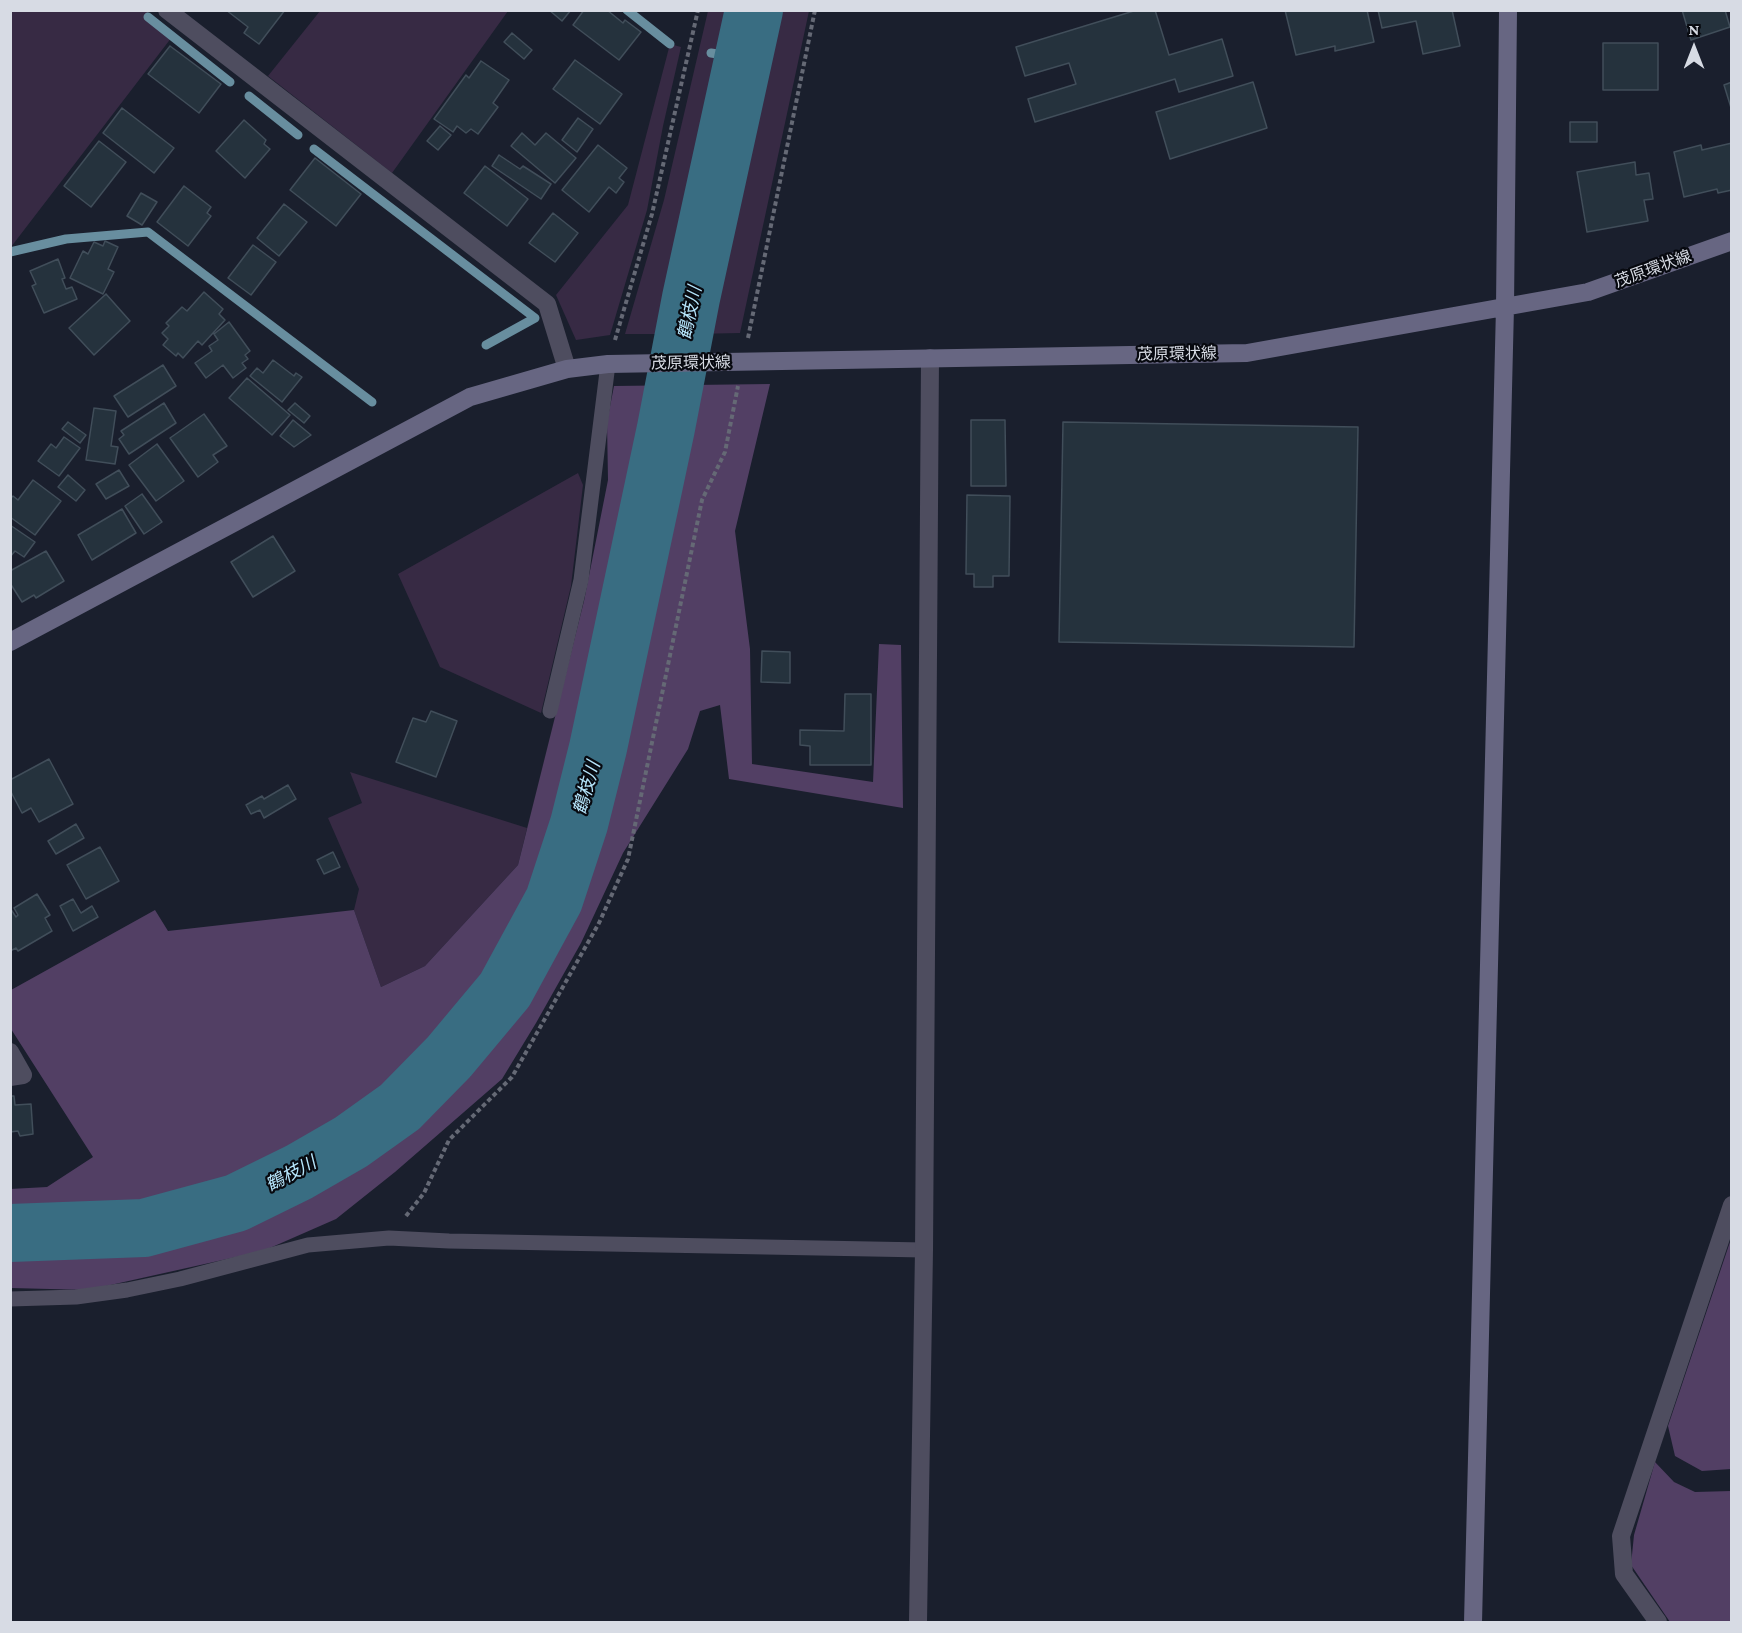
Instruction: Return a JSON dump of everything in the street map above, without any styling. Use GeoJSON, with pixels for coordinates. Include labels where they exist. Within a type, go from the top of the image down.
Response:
{"type":"FeatureCollection","features":[{"type":"Feature","properties":{"kind":"main road"},"geometry":{"type":"LineString","coordinates":[[1473,1623],[1505,307],[1508,10]]}},
{"type":"Feature","properties":{"kind":"main road","name":"茂原環状線"},"geometry":{"type":"LineString","coordinates":[[13,638],[470,397],[567,369],[608,364],[1247,353],[1588,292],[1731,241]]}},
{"type":"Feature","properties":{"kind":"street"},"geometry":{"type":"LineString","coordinates":[[167,10],[547,304],[567,369]]}},
{"type":"Feature","properties":{"kind":"street"},"geometry":{"type":"LineString","coordinates":[[918,1623],[924,1250],[930,358]]}},
{"type":"Feature","properties":{"kind":"street"},"geometry":{"type":"LineString","coordinates":[[10,1052],[23,1075],[10,1077]]}},
{"type":"Feature","properties":{"kind":"street"},"geometry":{"type":"LineString","coordinates":[[1658,1623],[1624,1574],[1620,1536],[1731,1205]]}},
{"type":"Feature","properties":{"kind":"lane"},"geometry":{"type":"LineString","coordinates":[[550,711],[581,580],[608,364]]}},
{"type":"Feature","properties":{"kind":"lane"},"geometry":{"type":"LineString","coordinates":[[10,1299],[76,1297],[127,1290],[180,1279],[308,1245],[389,1238],[449,1242],[924,1250]]}},
{"type":"Feature","properties":{"kind":"path"},"geometry":{"type":"LineString","coordinates":[[614,344],[652,214],[698,10]]}},
{"type":"Feature","properties":{"kind":"path"},"geometry":{"type":"LineString","coordinates":[[389,1238],[424,1193],[449,1140],[512,1077],[599,923],[628,859],[702,500],[725,452],[815,10]]}},
{"type":"Feature","properties":{"kind":"shaded area"},"geometry":{"type":"Polygon","coordinates":[[[11,10],[146,11],[175,33],[11,247],[11,10]]]}},
{"type":"Feature","properties":{"kind":"shaded area"},"geometry":{"type":"Polygon","coordinates":[[[320,11],[508,11],[392,173],[268,76],[320,11]]]}},
{"type":"Feature","properties":{"kind":"shaded area"},"geometry":{"type":"Polygon","coordinates":[[[708,11],[745,11],[672,334],[625,334],[664,200],[708,11]]]}},
{"type":"Feature","properties":{"kind":"shaded area"},"geometry":{"type":"Polygon","coordinates":[[[765,11],[809,11],[740,333],[694,334],[765,11]]]}},
{"type":"Feature","properties":{"kind":"shaded area"},"geometry":{"type":"Polygon","coordinates":[[[670,44],[681,47],[647,210],[610,335],[576,340],[556,295],[628,205],[670,44]]]}},
{"type":"Feature","properties":{"kind":"shaded area"},"geometry":{"type":"Polygon","coordinates":[[[770,384],[735,531],[750,649],[752,764],[873,782],[879,644],[901,645],[903,808],[729,779],[720,705],[700,711],[688,749],[623,853],[581,943],[502,1079],[395,1172],[336,1219],[263,1251],[88,1290],[11,1288],[10,1189],[47,1187],[93,1157],[11,1029],[11,990],[155,910],[168,931],[354,910],[381,987],[425,966],[518,865],[584,601],[608,480],[607,422],[614,386],[770,384]]]}},
{"type":"Feature","properties":{"kind":"shaded area"},"geometry":{"type":"Polygon","coordinates":[[[578,473],[583,485],[571,586],[541,713],[440,667],[398,574],[578,473]]]}},
{"type":"Feature","properties":{"kind":"shaded area"},"geometry":{"type":"Polygon","coordinates":[[[350,772],[527,828],[518,865],[425,966],[381,987],[354,910],[359,889],[328,818],[362,803],[350,772]]]}},
{"type":"Feature","properties":{"kind":"shaded area"},"geometry":{"type":"Polygon","coordinates":[[[1731,1239],[1731,1469],[1702,1471],[1675,1456],[1668,1426],[1731,1239]]]}},
{"type":"Feature","properties":{"kind":"shaded area"},"geometry":{"type":"Polygon","coordinates":[[[1655,1462],[1674,1482],[1695,1492],[1731,1491],[1731,1622],[1670,1622],[1631,1565],[1634,1535],[1655,1462]]]}},
{"type":"Feature","properties":{"kind":"building"},"geometry":{"type":"Polygon","coordinates":[[[226,10],[285,10],[259,44],[244,33],[248,27],[226,10]]]}},
{"type":"Feature","properties":{"kind":"building"},"geometry":{"type":"Polygon","coordinates":[[[549,10],[571,10],[562,21],[549,10]]]}},
{"type":"Feature","properties":{"kind":"building"},"geometry":{"type":"Polygon","coordinates":[[[584,10],[607,10],[623,23],[625,20],[641,32],[619,60],[573,25],[584,10]]]}},
{"type":"Feature","properties":{"kind":"building"},"geometry":{"type":"Polygon","coordinates":[[[1137,10],[1155,10],[1169,55],[1222,39],[1233,76],[1179,92],[1175,79],[1035,122],[1028,99],[1076,84],[1069,63],[1025,76],[1016,47],[1137,10]]]}},
{"type":"Feature","properties":{"kind":"building"},"geometry":{"type":"Polygon","coordinates":[[[1285,10],[1367,10],[1374,42],[1335,51],[1335,46],[1296,55],[1285,10]]]}},
{"type":"Feature","properties":{"kind":"building"},"geometry":{"type":"Polygon","coordinates":[[[1378,10],[1452,10],[1460,46],[1423,54],[1416,21],[1382,28],[1378,10]]]}},
{"type":"Feature","properties":{"kind":"building"},"geometry":{"type":"Polygon","coordinates":[[[1682,10],[1725,10],[1730,27],[1691,40],[1682,10]]]}},
{"type":"Feature","properties":{"kind":"building"},"geometry":{"type":"Polygon","coordinates":[[[512,33],[532,50],[524,59],[504,42],[512,33]]]}},
{"type":"Feature","properties":{"kind":"building"},"geometry":{"type":"Polygon","coordinates":[[[1603,43],[1658,43],[1658,90],[1603,90],[1603,43]]]}},
{"type":"Feature","properties":{"kind":"building"},"geometry":{"type":"Polygon","coordinates":[[[170,46],[221,84],[199,113],[148,74],[170,46]]]}},
{"type":"Feature","properties":{"kind":"building"},"geometry":{"type":"Polygon","coordinates":[[[575,60],[622,94],[600,124],[553,89],[575,60]]]}},
{"type":"Feature","properties":{"kind":"building"},"geometry":{"type":"Polygon","coordinates":[[[481,61],[509,80],[493,103],[498,107],[478,134],[471,129],[466,133],[457,126],[453,132],[434,119],[466,75],[469,78],[481,61]]]}},
{"type":"Feature","properties":{"kind":"building"},"geometry":{"type":"Polygon","coordinates":[[[1253,82],[1267,128],[1170,159],[1156,112],[1253,82]]]}},
{"type":"Feature","properties":{"kind":"building"},"geometry":{"type":"Polygon","coordinates":[[[1732,82],[1732,111],[1724,85],[1732,82]]]}},
{"type":"Feature","properties":{"kind":"building"},"geometry":{"type":"Polygon","coordinates":[[[122,108],[174,148],[154,173],[103,133],[122,108]]]}},
{"type":"Feature","properties":{"kind":"building"},"geometry":{"type":"Polygon","coordinates":[[[578,118],[593,129],[577,152],[562,140],[578,118]]]}},
{"type":"Feature","properties":{"kind":"building"},"geometry":{"type":"Polygon","coordinates":[[[244,120],[266,140],[264,144],[270,149],[245,178],[216,151],[244,120]]]}},
{"type":"Feature","properties":{"kind":"building"},"geometry":{"type":"Polygon","coordinates":[[[1570,122],[1597,122],[1597,142],[1570,142],[1570,122]]]}},
{"type":"Feature","properties":{"kind":"building"},"geometry":{"type":"Polygon","coordinates":[[[440,126],[451,135],[438,150],[427,141],[440,126]]]}},
{"type":"Feature","properties":{"kind":"building"},"geometry":{"type":"Polygon","coordinates":[[[522,133],[535,145],[546,133],[576,158],[555,183],[511,146],[522,133]]]}},
{"type":"Feature","properties":{"kind":"building"},"geometry":{"type":"Polygon","coordinates":[[[99,141],[126,162],[91,207],[64,186],[99,141]]]}},
{"type":"Feature","properties":{"kind":"building"},"geometry":{"type":"Polygon","coordinates":[[[1732,143],[1732,190],[1718,193],[1717,189],[1684,197],[1674,152],[1701,145],[1702,150],[1732,143]]]}},
{"type":"Feature","properties":{"kind":"building"},"geometry":{"type":"Polygon","coordinates":[[[598,145],[627,168],[619,178],[624,182],[616,193],[609,187],[589,212],[562,190],[598,145]]]}},
{"type":"Feature","properties":{"kind":"building"},"geometry":{"type":"Polygon","coordinates":[[[499,155],[520,169],[523,166],[551,184],[541,199],[492,166],[499,155]]]}},
{"type":"Feature","properties":{"kind":"building"},"geometry":{"type":"Polygon","coordinates":[[[315,158],[361,194],[336,226],[290,190],[315,158]]]}},
{"type":"Feature","properties":{"kind":"building"},"geometry":{"type":"Polygon","coordinates":[[[1635,162],[1636,175],[1649,173],[1653,199],[1644,200],[1648,221],[1587,232],[1577,172],[1635,162]]]}},
{"type":"Feature","properties":{"kind":"building"},"geometry":{"type":"Polygon","coordinates":[[[485,166],[528,199],[507,226],[464,193],[485,166]]]}},
{"type":"Feature","properties":{"kind":"building"},"geometry":{"type":"Polygon","coordinates":[[[184,186],[211,207],[207,213],[211,216],[188,246],[157,222],[184,186]]]}},
{"type":"Feature","properties":{"kind":"building"},"geometry":{"type":"Polygon","coordinates":[[[141,193],[157,202],[142,225],[127,216],[141,193]]]}},
{"type":"Feature","properties":{"kind":"building"},"geometry":{"type":"Polygon","coordinates":[[[284,204],[307,222],[279,256],[257,238],[284,204]]]}},
{"type":"Feature","properties":{"kind":"building"},"geometry":{"type":"Polygon","coordinates":[[[553,213],[578,233],[555,262],[529,243],[553,213]]]}},
{"type":"Feature","properties":{"kind":"building"},"geometry":{"type":"Polygon","coordinates":[[[105,241],[118,247],[108,269],[114,272],[103,294],[70,278],[83,251],[88,254],[94,242],[103,246],[105,241]]]}},
{"type":"Feature","properties":{"kind":"building"},"geometry":{"type":"Polygon","coordinates":[[[253,245],[276,262],[251,295],[228,278],[253,245]]]}},
{"type":"Feature","properties":{"kind":"building"},"geometry":{"type":"Polygon","coordinates":[[[58,259],[65,278],[62,279],[66,289],[72,287],[77,299],[44,313],[32,286],[36,284],[30,271],[58,259]]]}},
{"type":"Feature","properties":{"kind":"building"},"geometry":{"type":"Polygon","coordinates":[[[204,292],[223,309],[219,314],[225,320],[202,345],[198,341],[183,358],[178,353],[176,356],[163,345],[168,339],[162,333],[169,326],[166,323],[182,307],[187,311],[204,292]]]}},
{"type":"Feature","properties":{"kind":"building"},"geometry":{"type":"Polygon","coordinates":[[[106,294],[130,321],[94,355],[69,328],[106,294]]]}},
{"type":"Feature","properties":{"kind":"building"},"geometry":{"type":"Polygon","coordinates":[[[229,322],[250,351],[245,355],[248,359],[242,363],[246,368],[233,378],[223,365],[206,378],[195,363],[212,351],[209,346],[218,340],[214,334],[229,322]]]}},
{"type":"Feature","properties":{"kind":"building"},"geometry":{"type":"Polygon","coordinates":[[[273,360],[294,376],[296,373],[302,377],[282,402],[250,376],[257,368],[263,373],[273,360]]]}},
{"type":"Feature","properties":{"kind":"building"},"geometry":{"type":"Polygon","coordinates":[[[163,365],[176,386],[128,417],[114,396],[163,365]]]}},
{"type":"Feature","properties":{"kind":"building"},"geometry":{"type":"Polygon","coordinates":[[[247,378],[290,415],[272,435],[229,398],[247,378]]]}},
{"type":"Feature","properties":{"kind":"building"},"geometry":{"type":"Polygon","coordinates":[[[164,403],[176,423],[129,454],[119,439],[124,435],[121,431],[164,403]]]}},
{"type":"Feature","properties":{"kind":"building"},"geometry":{"type":"Polygon","coordinates":[[[295,403],[310,416],[304,423],[288,410],[295,403]]]}},
{"type":"Feature","properties":{"kind":"building"},"geometry":{"type":"Polygon","coordinates":[[[94,408],[116,411],[111,446],[118,447],[115,464],[86,460],[94,408]]]}},
{"type":"Feature","properties":{"kind":"building"},"geometry":{"type":"Polygon","coordinates":[[[204,414],[227,446],[213,455],[218,462],[198,477],[170,438],[204,414]]]}},
{"type":"Feature","properties":{"kind":"building"},"geometry":{"type":"Polygon","coordinates":[[[293,420],[311,435],[294,447],[280,436],[293,420]]]}},
{"type":"Feature","properties":{"kind":"building"},"geometry":{"type":"Polygon","coordinates":[[[971,420],[1005,420],[1006,486],[971,486],[971,420]]]}},
{"type":"Feature","properties":{"kind":"building"},"geometry":{"type":"Polygon","coordinates":[[[68,422],[86,435],[80,443],[62,429],[68,422]]]}},
{"type":"Feature","properties":{"kind":"building"},"geometry":{"type":"Polygon","coordinates":[[[1063,422],[1358,427],[1354,647],[1059,642],[1063,422]]]}},
{"type":"Feature","properties":{"kind":"building"},"geometry":{"type":"Polygon","coordinates":[[[64,437],[80,448],[59,476],[38,461],[51,444],[56,448],[64,437]]]}},
{"type":"Feature","properties":{"kind":"building"},"geometry":{"type":"Polygon","coordinates":[[[157,444],[184,481],[156,501],[129,465],[157,444]]]}},
{"type":"Feature","properties":{"kind":"building"},"geometry":{"type":"Polygon","coordinates":[[[119,470],[129,486],[106,499],[96,484],[119,470]]]}},
{"type":"Feature","properties":{"kind":"building"},"geometry":{"type":"Polygon","coordinates":[[[68,475],[85,490],[76,501],[58,487],[68,475]]]}},
{"type":"Feature","properties":{"kind":"building"},"geometry":{"type":"Polygon","coordinates":[[[33,480],[61,501],[35,535],[10,517],[10,499],[13,496],[18,500],[33,480]]]}},
{"type":"Feature","properties":{"kind":"building"},"geometry":{"type":"Polygon","coordinates":[[[142,494],[162,522],[144,534],[125,506],[142,494]]]}},
{"type":"Feature","properties":{"kind":"building"},"geometry":{"type":"Polygon","coordinates":[[[967,495],[1010,496],[1009,576],[993,576],[993,587],[974,587],[974,574],[966,574],[967,495]]]}},
{"type":"Feature","properties":{"kind":"building"},"geometry":{"type":"Polygon","coordinates":[[[122,509],[136,533],[92,560],[78,535],[122,509]]]}},
{"type":"Feature","properties":{"kind":"building"},"geometry":{"type":"Polygon","coordinates":[[[10,525],[35,542],[24,557],[15,551],[10,557],[10,525]]]}},
{"type":"Feature","properties":{"kind":"building"},"geometry":{"type":"Polygon","coordinates":[[[273,536],[295,571],[253,597],[231,562],[273,536]]]}},
{"type":"Feature","properties":{"kind":"building"},"geometry":{"type":"Polygon","coordinates":[[[46,551],[64,581],[36,598],[34,595],[22,602],[10,583],[10,571],[46,551]]]}},
{"type":"Feature","properties":{"kind":"building"},"geometry":{"type":"Polygon","coordinates":[[[762,651],[790,652],[790,683],[761,682],[762,651]]]}},
{"type":"Feature","properties":{"kind":"building"},"geometry":{"type":"Polygon","coordinates":[[[845,694],[871,694],[871,765],[810,765],[810,746],[800,745],[800,730],[844,731],[845,694]]]}},
{"type":"Feature","properties":{"kind":"building"},"geometry":{"type":"Polygon","coordinates":[[[431,711],[457,721],[436,777],[396,762],[413,718],[426,722],[431,711]]]}},
{"type":"Feature","properties":{"kind":"building"},"geometry":{"type":"Polygon","coordinates":[[[49,759],[73,804],[39,822],[31,808],[22,813],[10,790],[10,780],[49,759]]]}},
{"type":"Feature","properties":{"kind":"building"},"geometry":{"type":"Polygon","coordinates":[[[288,785],[296,799],[264,818],[260,810],[251,814],[246,805],[262,796],[264,799],[288,785]]]}},
{"type":"Feature","properties":{"kind":"building"},"geometry":{"type":"Polygon","coordinates":[[[76,824],[84,838],[56,854],[48,841],[76,824]]]}},
{"type":"Feature","properties":{"kind":"building"},"geometry":{"type":"Polygon","coordinates":[[[100,847],[119,881],[86,899],[67,865],[100,847]]]}},
{"type":"Feature","properties":{"kind":"building"},"geometry":{"type":"Polygon","coordinates":[[[333,852],[340,867],[324,874],[317,860],[333,852]]]}},
{"type":"Feature","properties":{"kind":"building"},"geometry":{"type":"Polygon","coordinates":[[[37,894],[50,915],[45,918],[52,931],[18,951],[16,948],[10,951],[10,908],[16,917],[18,915],[14,908],[37,894]]]}},
{"type":"Feature","properties":{"kind":"building"},"geometry":{"type":"Polygon","coordinates":[[[73,899],[81,913],[92,906],[98,917],[73,931],[60,906],[73,899]]]}},
{"type":"Feature","properties":{"kind":"building"},"geometry":{"type":"Polygon","coordinates":[[[10,1096],[14,1096],[15,1105],[31,1104],[33,1134],[20,1136],[18,1131],[10,1132],[10,1096]]]}},
{"type":"Feature","properties":{"kind":"waterway"},"geometry":{"type":"LineString","coordinates":[[627,10],[670,44]]}},
{"type":"Feature","properties":{"kind":"waterway","name":"鶴枝川"},"geometry":{"type":"LineString","coordinates":[[10,1233],[144,1228],[236,1203],[299,1172],[351,1142],[400,1107],[449,1057],[505,990],[554,900],[579,824],[598,748],[666,428],[691,298],[754,10]]}},
{"type":"Feature","properties":{"kind":"waterway"},"geometry":{"type":"LineString","coordinates":[[148,17],[230,82]]}},
{"type":"Feature","properties":{"kind":"waterway"},"geometry":{"type":"LineString","coordinates":[[711,53],[743,58]]}},
{"type":"Feature","properties":{"kind":"waterway"},"geometry":{"type":"LineString","coordinates":[[249,96],[298,135]]}},
{"type":"Feature","properties":{"kind":"waterway"},"geometry":{"type":"LineString","coordinates":[[314,149],[535,318],[486,345]]}},
{"type":"Feature","properties":{"kind":"waterway"},"geometry":{"type":"LineString","coordinates":[[10,252],[66,239],[148,232],[372,402]]}}]}
